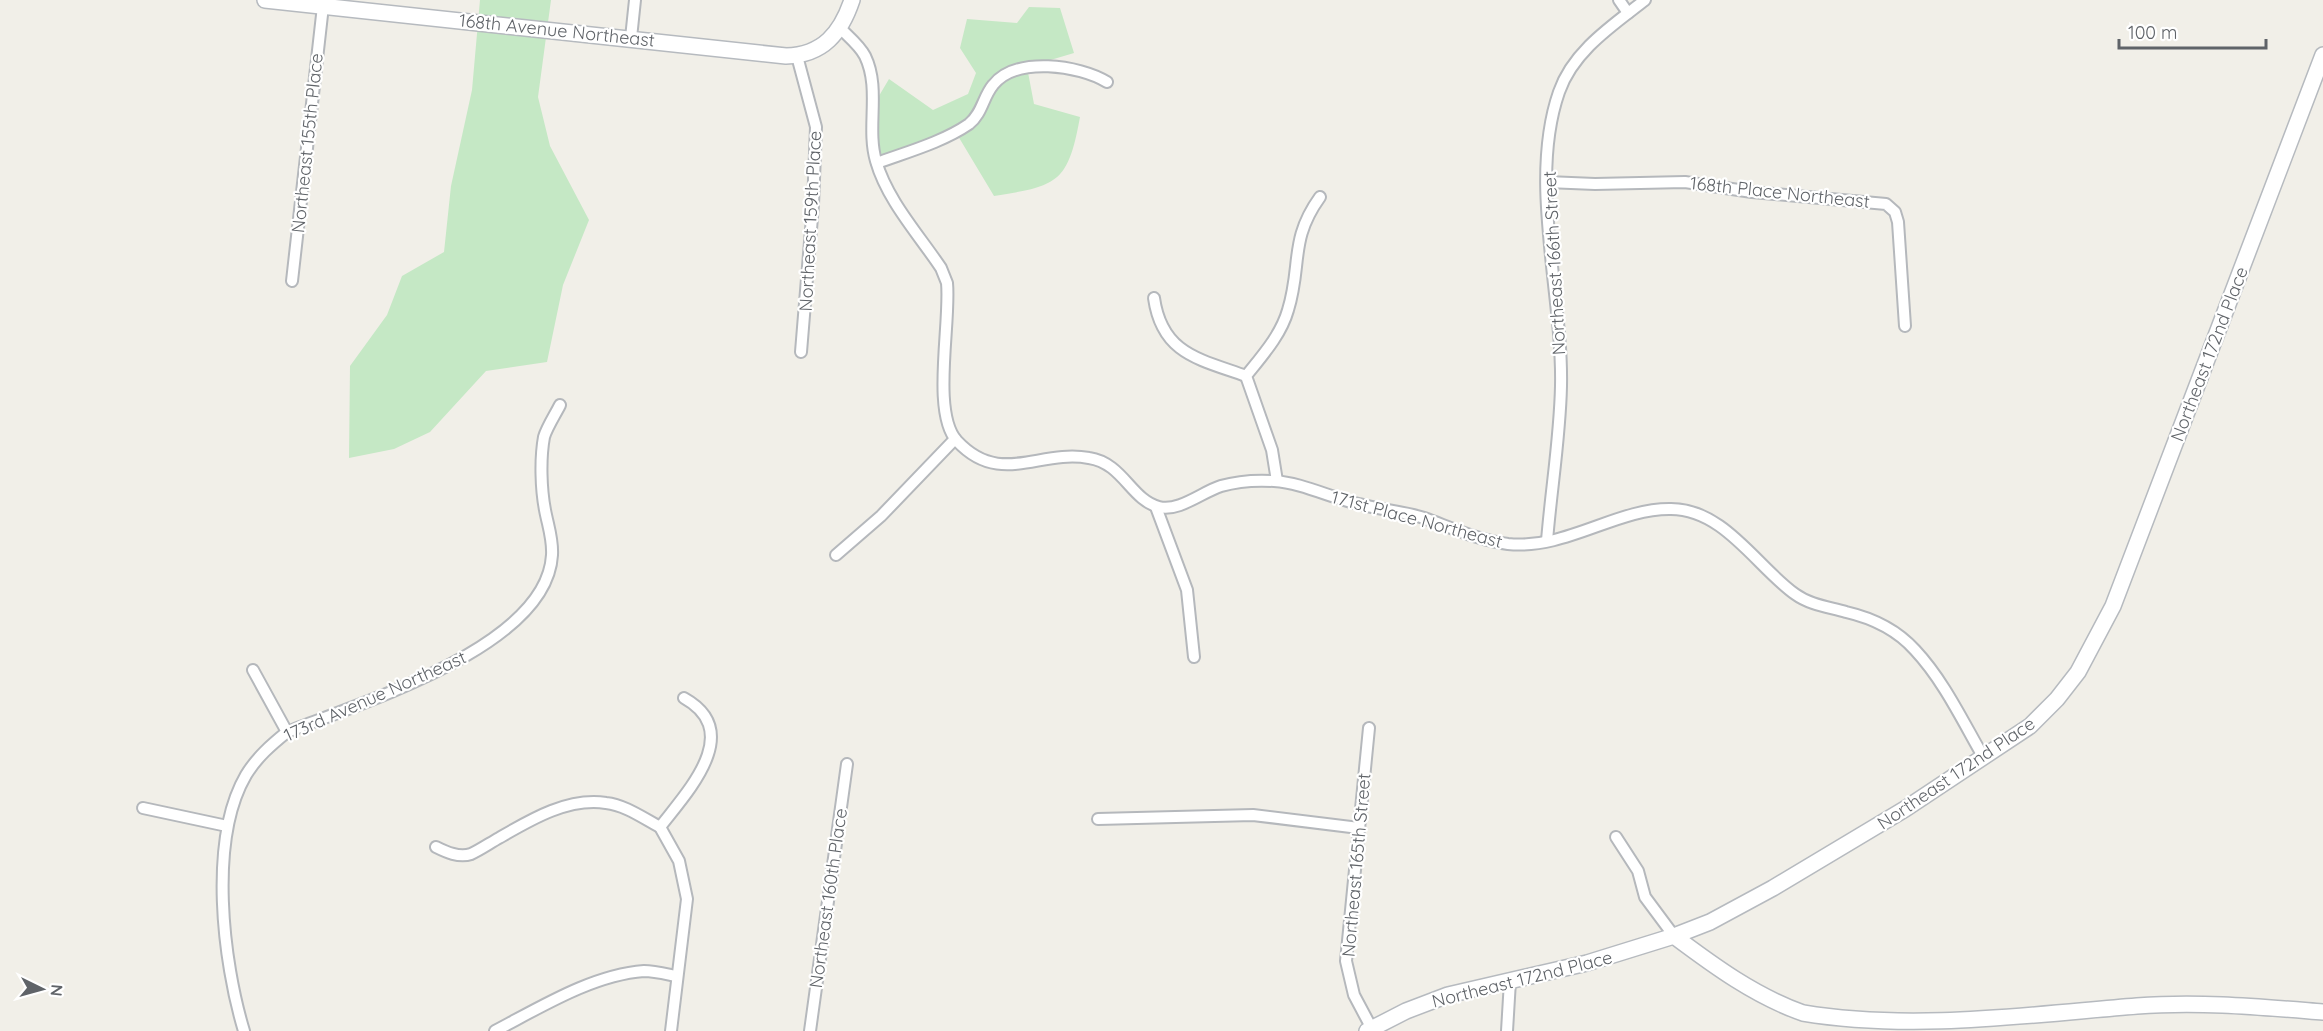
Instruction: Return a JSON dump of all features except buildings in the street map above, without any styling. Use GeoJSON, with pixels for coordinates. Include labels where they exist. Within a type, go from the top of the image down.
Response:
{"type":"FeatureCollection","features":[{"type":"Feature","properties":{"kind":"street","name":"168th Avenue Northeast"},"geometry":{"type":"LineString","coordinates":[[265,0],[797,56],[827,44],[841,29]]}},
{"type":"Feature","properties":{"kind":"street"},"geometry":{"type":"LineString","coordinates":[[630,38],[635,0]]}},
{"type":"Feature","properties":{"kind":"street"},"geometry":{"type":"LineString","coordinates":[[852,0],[841,29],[864,54],[870,68],[873,88],[872,141],[877,163],[887,186],[941,268],[947,283],[944,414],[955,439],[978,459],[993,465],[1014,465],[1080,456],[1111,465],[1143,498],[1156,507],[1187,590],[1194,657]]}},
{"type":"Feature","properties":{"kind":"street"},"geometry":{"type":"LineString","coordinates":[[1619,0],[1628,13]]}},
{"type":"Feature","properties":{"kind":"street","name":"Northeast 166th Street"},"geometry":{"type":"LineString","coordinates":[[1546,541],[1561,387],[1547,182],[1550,136],[1559,92],[1572,67],[1588,46],[1645,0]]}},
{"type":"Feature","properties":{"kind":"street","name":"Northeast 155th Place"},"geometry":{"type":"LineString","coordinates":[[292,281],[323,6]]}},
{"type":"Feature","properties":{"kind":"street","name":"Northeast 172nd Place"},"geometry":{"type":"LineString","coordinates":[[1369,1029],[1448,995],[1598,960],[1710,922],[1840,849],[1984,758],[2030,726],[2057,699],[2078,672],[2114,606],[2318,83],[2323,55]]}},
{"type":"Feature","properties":{"kind":"street","name":"Northeast 159th Place"},"geometry":{"type":"LineString","coordinates":[[797,56],[816,128],[813,205],[801,352]]}},
{"type":"Feature","properties":{"kind":"street"},"geometry":{"type":"LineString","coordinates":[[877,163],[928,144],[969,124],[978,115],[991,87],[1004,73],[1021,67],[1049,67],[1092,73],[1107,82]]}},
{"type":"Feature","properties":{"kind":"street","name":"168th Place Northeast"},"geometry":{"type":"LineString","coordinates":[[1547,182],[1595,184],[1685,182],[1752,192],[1886,204],[1894,212],[1898,222],[1905,326]]}},
{"type":"Feature","properties":{"kind":"street"},"geometry":{"type":"LineString","coordinates":[[1246,376],[1276,336],[1287,313],[1294,287],[1299,235],[1306,217],[1320,197]]}},
{"type":"Feature","properties":{"kind":"street"},"geometry":{"type":"LineString","coordinates":[[1154,298],[1157,319],[1165,335],[1176,345],[1203,360],[1246,376]]}},
{"type":"Feature","properties":{"kind":"street"},"geometry":{"type":"LineString","coordinates":[[1246,376],[1272,450],[1276,481]]}},
{"type":"Feature","properties":{"kind":"street","name":"173rd Avenue Northeast"},"geometry":{"type":"LineString","coordinates":[[244,1031],[228,970],[224,876],[227,826],[246,775],[265,750],[287,732],[455,663],[488,642],[526,612],[540,595],[550,574],[551,534],[545,510],[544,436],[560,405]]}},
{"type":"Feature","properties":{"kind":"street"},"geometry":{"type":"LineString","coordinates":[[836,555],[881,516],[955,439]]}},
{"type":"Feature","properties":{"kind":"street","name":"171st Place Northeast"},"geometry":{"type":"LineString","coordinates":[[1156,507],[1168,508],[1239,482],[1276,481],[1359,504],[1420,517],[1479,538],[1509,544],[1546,541],[1584,533],[1647,512],[1671,509],[1704,517],[1730,535],[1797,596],[1815,604],[1876,622],[1895,633],[1915,650],[1936,676],[1984,758]]}},
{"type":"Feature","properties":{"kind":"street"},"geometry":{"type":"LineString","coordinates":[[253,670],[287,732]]}},
{"type":"Feature","properties":{"kind":"street"},"geometry":{"type":"LineString","coordinates":[[660,827],[699,776],[709,756],[710,736],[707,719],[700,707],[684,698]]}},
{"type":"Feature","properties":{"kind":"street","name":"Northeast 165th Street"},"geometry":{"type":"LineString","coordinates":[[1369,728],[1346,961],[1354,995],[1369,1029]]}},
{"type":"Feature","properties":{"kind":"street","name":"Northeast 160th Place"},"geometry":{"type":"LineString","coordinates":[[810,1031],[847,764]]}},
{"type":"Feature","properties":{"kind":"street"},"geometry":{"type":"LineString","coordinates":[[436,847],[449,854],[469,854],[520,825],[560,808],[587,802],[606,803],[627,809],[660,827],[679,861],[687,899],[671,1031]]}},
{"type":"Feature","properties":{"kind":"street"},"geometry":{"type":"LineString","coordinates":[[143,808],[227,826]]}},
{"type":"Feature","properties":{"kind":"street"},"geometry":{"type":"LineString","coordinates":[[1098,819],[1253,815],[1359,828]]}},
{"type":"Feature","properties":{"kind":"street"},"geometry":{"type":"LineString","coordinates":[[1616,837],[1638,871],[1645,897],[1674,936],[1720,971],[1772,999],[1801,1012],[1856,1026],[1936,1029],[2137,1006],[2188,1004],[2323,1012]]}},
{"type":"Feature","properties":{"kind":"street"},"geometry":{"type":"LineString","coordinates":[[495,1031],[540,1007],[607,978],[646,971],[676,976]]}},
{"type":"Feature","properties":{"kind":"street"},"geometry":{"type":"LineString","coordinates":[[1507,1031],[1510,981]]}},
{"type":"Feature","properties":{"kind":"green space"},"geometry":{"type":"Polygon","coordinates":[[[480,0],[551,0],[538,97],[550,146],[589,220],[563,285],[547,362],[486,371],[430,432],[394,449],[349,458],[350,366],[387,315],[402,276],[444,252],[451,186],[472,90],[480,0]]]}},
{"type":"Feature","properties":{"kind":"green space"},"geometry":{"type":"Polygon","coordinates":[[[1029,7],[1060,8],[1074,53],[1027,67],[1034,104],[1080,117],[1070,156],[1056,178],[1033,189],[994,196],[955,131],[877,163],[873,106],[889,79],[933,110],[968,94],[976,73],[960,48],[967,19],[1017,23],[1029,7]]]}}]}
